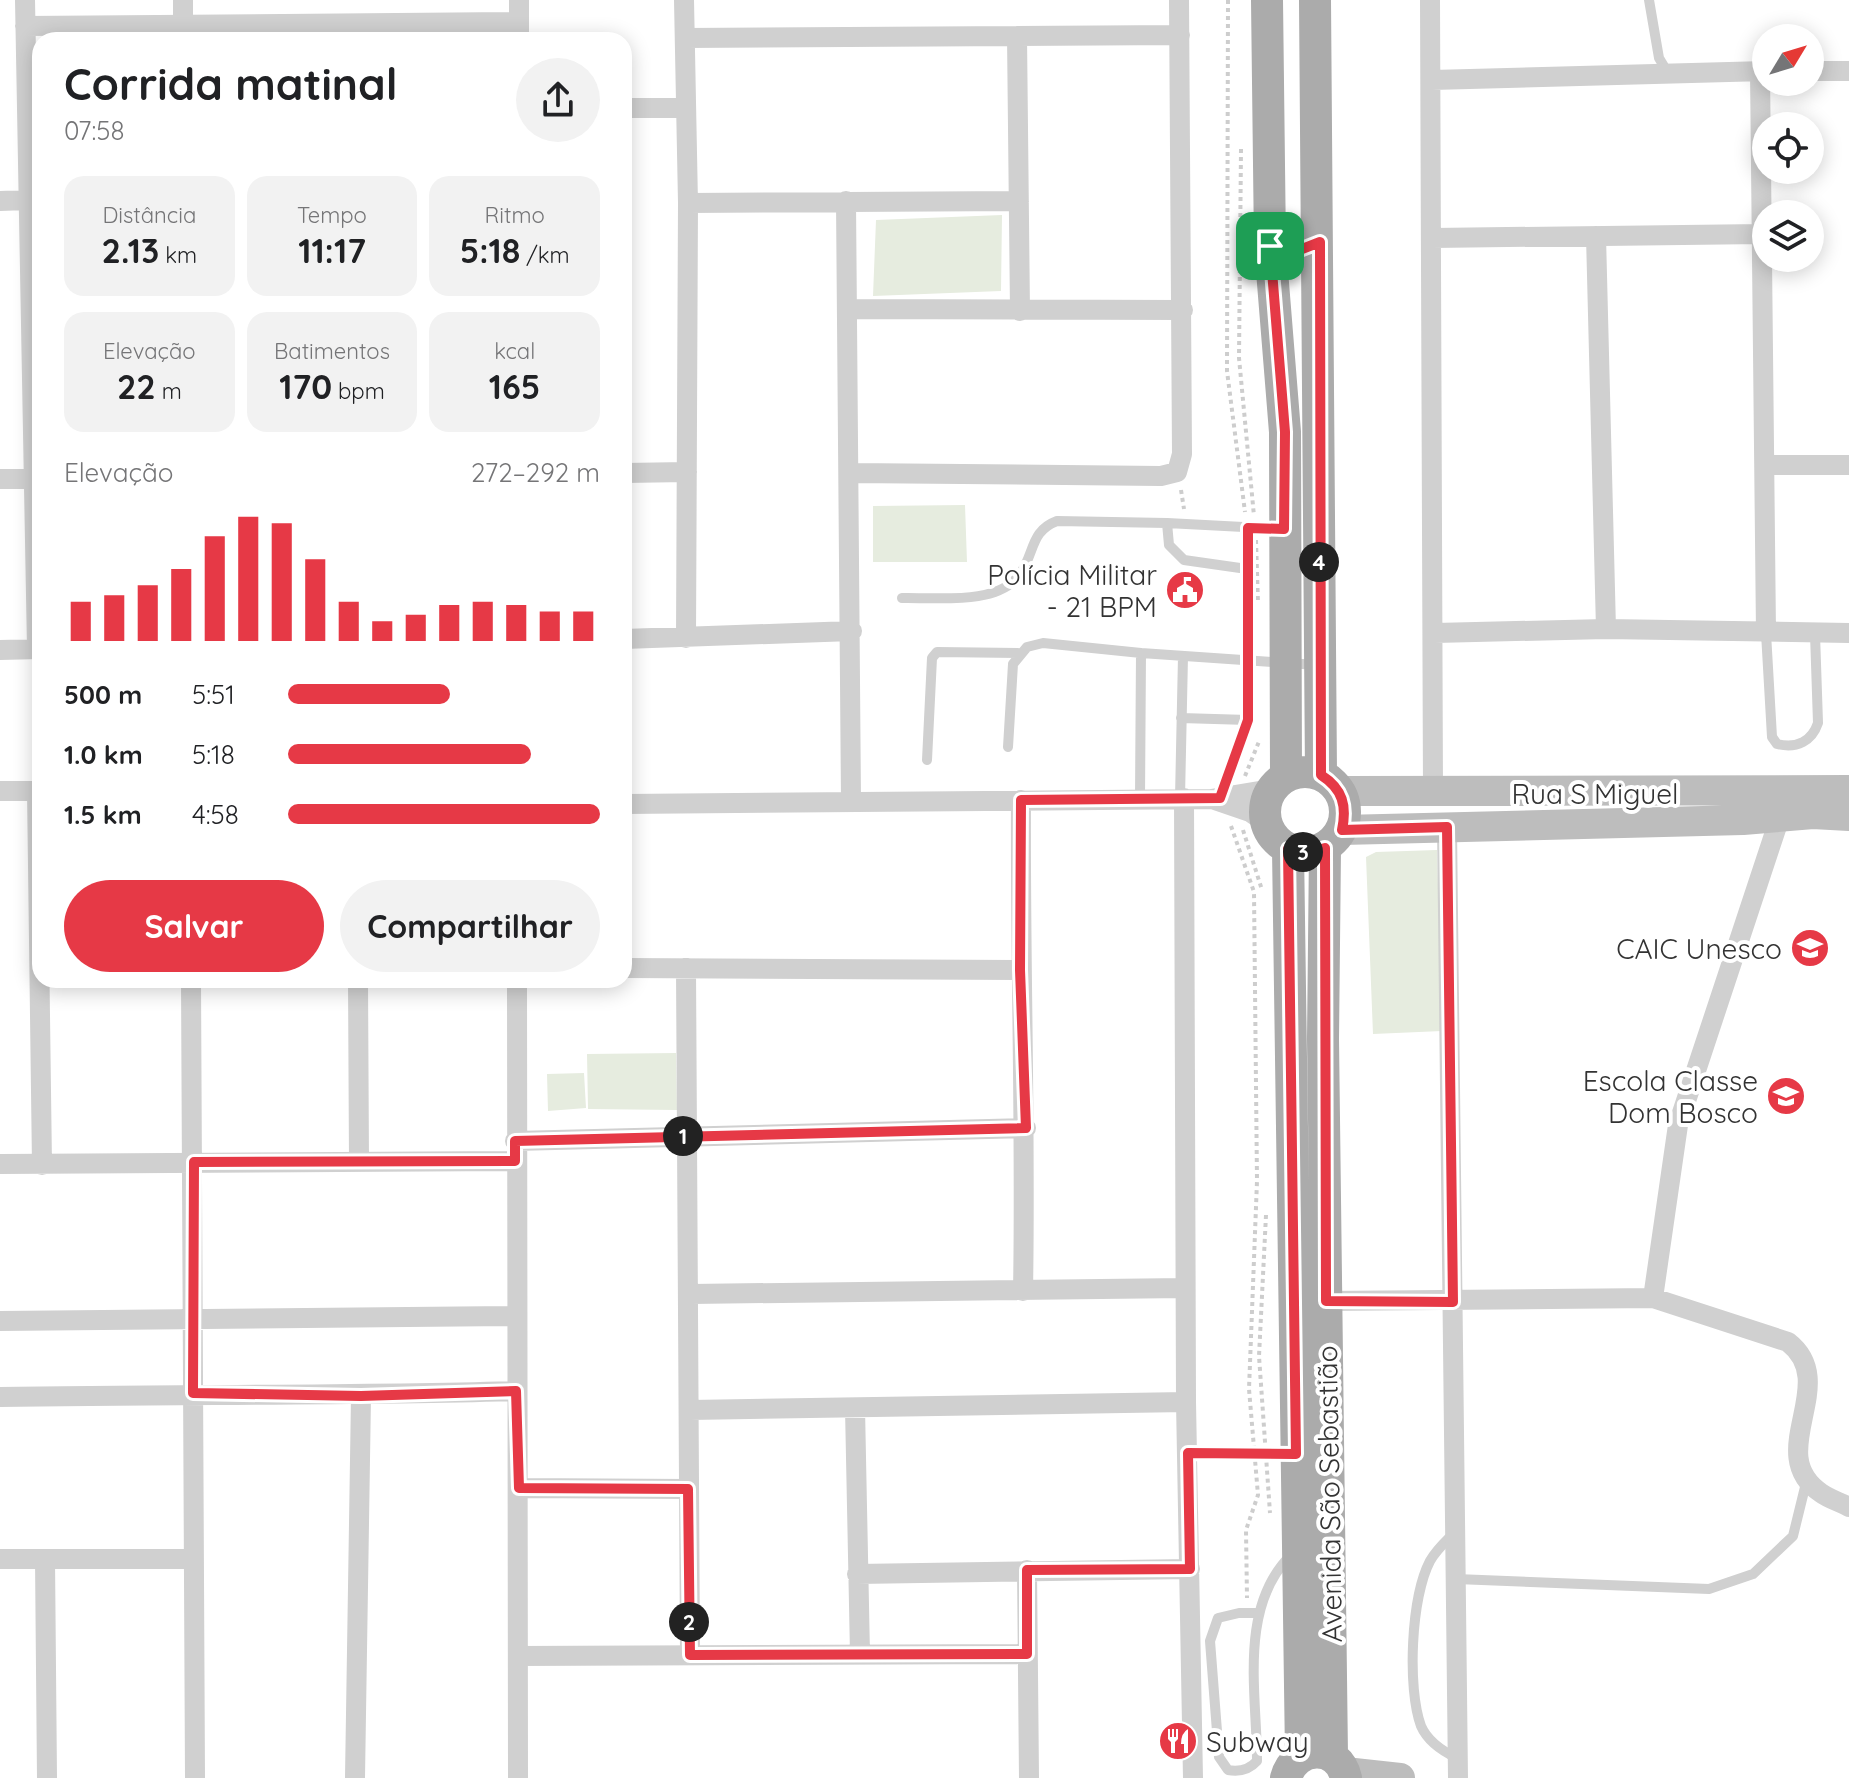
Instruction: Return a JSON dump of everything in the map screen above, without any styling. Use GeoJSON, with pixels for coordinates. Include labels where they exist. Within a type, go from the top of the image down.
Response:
{"type":"FeatureCollection","features":[{"type":"Feature","properties":{"kind":"main road"},"geometry":{"type":"LineString","coordinates":[[1267,0],[1270,246],[1285,432],[1285,530],[1286,663],[1278,782],[1265,805],[1266,823],[1274,839],[1288,849],[1307,853],[1334,839],[1346,811],[1331,783],[1321,665],[1285,530],[1320,242],[1315,0]]}},
{"type":"Feature","properties":{"kind":"main road"},"geometry":{"type":"LineString","coordinates":[[1270,246],[1292,253],[1320,242]]}},
{"type":"Feature","properties":{"kind":"main road"},"geometry":{"type":"LineString","coordinates":[[1278,782],[1303,771],[1331,783]]}},
{"type":"Feature","properties":{"kind":"main road","name":"Avenida São Sebastião"},"geometry":{"type":"LineString","coordinates":[[1322,1768],[1334,839]]}},
{"type":"Feature","properties":{"kind":"main road","name":"Avenida São Sebastião"},"geometry":{"type":"LineString","coordinates":[[1288,849],[1298,1548],[1322,1768]]}},
{"type":"Feature","properties":{"kind":"street"},"geometry":{"type":"LineString","coordinates":[[25,0],[32,128]]}},
{"type":"Feature","properties":{"kind":"street"},"geometry":{"type":"LineString","coordinates":[[183,0],[183,25]]}},
{"type":"Feature","properties":{"kind":"street"},"geometry":{"type":"LineString","coordinates":[[25,26],[183,25],[519,31],[519,0]]}},
{"type":"Feature","properties":{"kind":"street"},"geometry":{"type":"LineString","coordinates":[[684,0],[688,203],[686,638]]}},
{"type":"Feature","properties":{"kind":"street"},"geometry":{"type":"LineString","coordinates":[[851,473],[1161,476],[1177,472],[1182,454],[1181,0]]}},
{"type":"Feature","properties":{"kind":"street"},"geometry":{"type":"LineString","coordinates":[[1430,0],[1435,633],[1433,793]]}},
{"type":"Feature","properties":{"kind":"street"},"geometry":{"type":"LineString","coordinates":[[685,38],[1180,35]]}},
{"type":"Feature","properties":{"kind":"street"},"geometry":{"type":"LineString","coordinates":[[1017,36],[1020,311]]}},
{"type":"Feature","properties":{"kind":"street"},"geometry":{"type":"LineString","coordinates":[[1432,80],[1752,71]]}},
{"type":"Feature","properties":{"kind":"street"},"geometry":{"type":"LineString","coordinates":[[1824,71],[1849,71]]}},
{"type":"Feature","properties":{"kind":"street"},"geometry":{"type":"LineString","coordinates":[[1762,200],[1763,96]]}},
{"type":"Feature","properties":{"kind":"street"},"geometry":{"type":"LineString","coordinates":[[632,108],[686,108]]}},
{"type":"Feature","properties":{"kind":"street"},"geometry":{"type":"LineString","coordinates":[[32,152],[27,200],[32,340]]}},
{"type":"Feature","properties":{"kind":"street"},"geometry":{"type":"LineString","coordinates":[[0,201],[27,200]]}},
{"type":"Feature","properties":{"kind":"street"},"geometry":{"type":"LineString","coordinates":[[846,201],[851,473],[851,801]]}},
{"type":"Feature","properties":{"kind":"street"},"geometry":{"type":"LineString","coordinates":[[688,203],[1019,201]]}},
{"type":"Feature","properties":{"kind":"street"},"geometry":{"type":"LineString","coordinates":[[1433,238],[1752,234]]}},
{"type":"Feature","properties":{"kind":"street"},"geometry":{"type":"LineString","coordinates":[[1596,236],[1606,629]]}},
{"type":"Feature","properties":{"kind":"street"},"geometry":{"type":"LineString","coordinates":[[1762,272],[1766,633]]}},
{"type":"Feature","properties":{"kind":"street"},"geometry":{"type":"LineString","coordinates":[[849,309],[1183,310]]}},
{"type":"Feature","properties":{"kind":"street"},"geometry":{"type":"LineString","coordinates":[[1765,465],[1849,465]]}},
{"type":"Feature","properties":{"kind":"street"},"geometry":{"type":"LineString","coordinates":[[632,473],[687,472]]}},
{"type":"Feature","properties":{"kind":"street"},"geometry":{"type":"LineString","coordinates":[[0,479],[32,479]]}},
{"type":"Feature","properties":{"kind":"street"},"geometry":{"type":"LineString","coordinates":[[1435,633],[1606,629],[1849,633]]}},
{"type":"Feature","properties":{"kind":"street"},"geometry":{"type":"LineString","coordinates":[[632,639],[852,631]]}},
{"type":"Feature","properties":{"kind":"street"},"geometry":{"type":"LineString","coordinates":[[0,650],[32,649]]}},
{"type":"Feature","properties":{"kind":"street"},"geometry":{"type":"LineString","coordinates":[[632,804],[1140,798],[1225,800],[1278,782]]}},
{"type":"Feature","properties":{"kind":"street","name":"Rua S Miguel"},"geometry":{"type":"LineString","coordinates":[[1331,783],[1433,793],[1849,790]]}},
{"type":"Feature","properties":{"kind":"street"},"geometry":{"type":"LineString","coordinates":[[0,791],[32,791]]}},
{"type":"Feature","properties":{"kind":"street"},"geometry":{"type":"LineString","coordinates":[[1182,798],[1186,1402],[1193,1778]]}},
{"type":"Feature","properties":{"kind":"street"},"geometry":{"type":"LineString","coordinates":[[1021,800],[1020,970],[1026,1128],[1023,1291]]}},
{"type":"Feature","properties":{"kind":"street"},"geometry":{"type":"LineString","coordinates":[[1225,800],[1266,823]]}},
{"type":"Feature","properties":{"kind":"street"},"geometry":{"type":"LineString","coordinates":[[1334,839],[1447,827],[1813,814],[1849,816]]}},
{"type":"Feature","properties":{"kind":"street"},"geometry":{"type":"LineString","coordinates":[[1653,1298],[1678,1125],[1780,817]]}},
{"type":"Feature","properties":{"kind":"street"},"geometry":{"type":"LineString","coordinates":[[1447,827],[1457,1768]]}},
{"type":"Feature","properties":{"kind":"street"},"geometry":{"type":"LineString","coordinates":[[632,968],[1020,970]]}},
{"type":"Feature","properties":{"kind":"street"},"geometry":{"type":"LineString","coordinates":[[686,968],[691,1294],[688,1489],[690,1655]]}},
{"type":"Feature","properties":{"kind":"street"},"geometry":{"type":"LineString","coordinates":[[41,988],[42,1165]]}},
{"type":"Feature","properties":{"kind":"street"},"geometry":{"type":"LineString","coordinates":[[191,988],[195,1778]]}},
{"type":"Feature","properties":{"kind":"street"},"geometry":{"type":"LineString","coordinates":[[358,988],[359,1162]]}},
{"type":"Feature","properties":{"kind":"street"},"geometry":{"type":"LineString","coordinates":[[517,988],[518,1778]]}},
{"type":"Feature","properties":{"kind":"street"},"geometry":{"type":"LineString","coordinates":[[0,1164],[359,1162],[689,1135],[1026,1128]]}},
{"type":"Feature","properties":{"kind":"street"},"geometry":{"type":"LineString","coordinates":[[691,1294],[1185,1288]]}},
{"type":"Feature","properties":{"kind":"street"},"geometry":{"type":"LineString","coordinates":[[1326,1301],[1653,1298],[1788,1342],[1800,1352],[1808,1366],[1810,1384],[1798,1436],[1799,1462],[1807,1479],[1819,1492],[1849,1507]]}},
{"type":"Feature","properties":{"kind":"street"},"geometry":{"type":"LineString","coordinates":[[0,1321],[516,1316]]}},
{"type":"Feature","properties":{"kind":"street"},"geometry":{"type":"LineString","coordinates":[[0,1397],[193,1393],[361,1396],[516,1391]]}},
{"type":"Feature","properties":{"kind":"street"},"geometry":{"type":"LineString","coordinates":[[355,1778],[361,1396]]}},
{"type":"Feature","properties":{"kind":"street"},"geometry":{"type":"LineString","coordinates":[[690,1410],[1186,1402]]}},
{"type":"Feature","properties":{"kind":"street"},"geometry":{"type":"LineString","coordinates":[[855,1408],[860,1654]]}},
{"type":"Feature","properties":{"kind":"street"},"geometry":{"type":"LineString","coordinates":[[519,1488],[688,1489]]}},
{"type":"Feature","properties":{"kind":"street"},"geometry":{"type":"LineString","coordinates":[[0,1559],[194,1559]]}},
{"type":"Feature","properties":{"kind":"street"},"geometry":{"type":"LineString","coordinates":[[45,1559],[47,1778]]}},
{"type":"Feature","properties":{"kind":"street"},"geometry":{"type":"LineString","coordinates":[[857,1574],[1190,1569]]}},
{"type":"Feature","properties":{"kind":"street"},"geometry":{"type":"LineString","coordinates":[[1027,1570],[1029,1778]]}},
{"type":"Feature","properties":{"kind":"street"},"geometry":{"type":"LineString","coordinates":[[518,1656],[1027,1654]]}},
{"type":"Feature","properties":{"kind":"street"},"geometry":{"type":"LineString","coordinates":[[1322,1768],[1400,1778]]}},
{"type":"Feature","properties":{"kind":"lane"},"geometry":{"type":"LineString","coordinates":[[1649,0],[1649,15],[1659,58],[1668,73]]}},
{"type":"Feature","properties":{"kind":"lane"},"geometry":{"type":"LineString","coordinates":[[902,598],[967,596],[1003,588],[1021,573],[1036,534],[1044,526],[1057,521],[1285,530]]}},
{"type":"Feature","properties":{"kind":"lane"},"geometry":{"type":"LineString","coordinates":[[1167,523],[1169,545],[1184,560],[1244,570]]}},
{"type":"Feature","properties":{"kind":"lane"},"geometry":{"type":"LineString","coordinates":[[1766,633],[1772,737],[1777,744],[1785,746],[1807,740],[1814,735],[1818,723],[1815,634]]}},
{"type":"Feature","properties":{"kind":"lane"},"geometry":{"type":"LineString","coordinates":[[1008,747],[1013,664],[1018,653],[1027,647],[1043,643],[1321,665]]}},
{"type":"Feature","properties":{"kind":"lane"},"geometry":{"type":"LineString","coordinates":[[927,760],[932,658],[937,652],[1018,653]]}},
{"type":"Feature","properties":{"kind":"lane"},"geometry":{"type":"LineString","coordinates":[[1140,798],[1141,653]]}},
{"type":"Feature","properties":{"kind":"lane"},"geometry":{"type":"LineString","coordinates":[[1182,798],[1183,656]]}},
{"type":"Feature","properties":{"kind":"lane"},"geometry":{"type":"LineString","coordinates":[[1181,718],[1248,720]]}},
{"type":"Feature","properties":{"kind":"lane"},"geometry":{"type":"LineString","coordinates":[[1456,1579],[1709,1589],[1753,1574],[1793,1536],[1807,1479]]}},
{"type":"Feature","properties":{"kind":"lane"},"geometry":{"type":"LineString","coordinates":[[1455,1532],[1439,1547],[1420,1589],[1414,1644],[1416,1703],[1422,1727],[1431,1742],[1457,1768]]}},
{"type":"Feature","properties":{"kind":"lane"},"geometry":{"type":"LineString","coordinates":[[1252,1613],[1218,1618],[1210,1641],[1219,1757],[1228,1770],[1235,1772],[1252,1767],[1257,1761],[1252,1613],[1272,1576],[1298,1548]]}},
{"type":"Feature","properties":{"kind":"path"},"geometry":{"type":"LineString","coordinates":[[1228,0],[1227,371],[1285,530]]}},
{"type":"Feature","properties":{"kind":"path"},"geometry":{"type":"LineString","coordinates":[[1241,140],[1239,358],[1285,530],[1258,617]]}},
{"type":"Feature","properties":{"kind":"path"},"geometry":{"type":"LineString","coordinates":[[1177,472],[1187,524]]}},
{"type":"Feature","properties":{"kind":"path"},"geometry":{"type":"LineString","coordinates":[[1244,570],[1248,720],[1225,800],[1254,892],[1257,1181],[1249,1389],[1258,1495],[1246,1530],[1252,1613]]}},
{"type":"Feature","properties":{"kind":"path"},"geometry":{"type":"LineString","coordinates":[[1225,800],[1264,729]]}},
{"type":"Feature","properties":{"kind":"path"},"geometry":{"type":"LineString","coordinates":[[1225,800],[1263,894]]}},
{"type":"Feature","properties":{"kind":"path"},"geometry":{"type":"LineString","coordinates":[[1266,1208],[1259,1356],[1271,1520]]}},
{"type":"Feature","properties":{"kind":"path"},"geometry":{"type":"LineString","coordinates":[[1188,1453],[1296,1454]]}},
{"type":"Feature","properties":{"kind":"shaded area"},"geometry":{"type":"Polygon","coordinates":[[[1002,215],[1001,291],[873,296],[876,220],[1002,215]]]}},
{"type":"Feature","properties":{"kind":"shaded area"},"geometry":{"type":"Polygon","coordinates":[[[965,505],[967,562],[873,562],[873,506],[965,505]]]}},
{"type":"Feature","properties":{"kind":"shaded area"},"geometry":{"type":"Polygon","coordinates":[[[1437,850],[1442,1031],[1373,1034],[1366,857],[1376,852],[1437,850]]]}},
{"type":"Feature","properties":{"kind":"shaded area"},"geometry":{"type":"Polygon","coordinates":[[[676,1053],[677,1110],[588,1109],[587,1054],[676,1053]]]}},
{"type":"Feature","properties":{"kind":"shaded area"},"geometry":{"type":"Polygon","coordinates":[[[584,1073],[586,1108],[548,1111],[547,1074],[584,1073]]]}},
{"type":"Feature","properties":{"kind":"place","name":"Polícia Militar - 21 BPM"},"geometry":{"type":"Point","coordinates":[1185,590]}},
{"type":"Feature","properties":{"kind":"place","name":"CAIC Unesco"},"geometry":{"type":"Point","coordinates":[1810,948]}},
{"type":"Feature","properties":{"kind":"place","name":"Escola Classe Dom Bosco"},"geometry":{"type":"Point","coordinates":[1786,1096]}},
{"type":"Feature","properties":{"kind":"place","name":"Subway"},"geometry":{"type":"Point","coordinates":[1178,1741]}},
{"type":"Feature","properties":{"kind":"route"},"geometry":{"type":"LineString","coordinates":[[1320,242],[1321,775],[1340,791],[1346,811],[1342,830],[1447,827],[1453,1302],[1326,1301],[1323,1039],[1325,848],[1307,853],[1288,849],[1296,1454],[1188,1453],[1190,1569],[1027,1570],[1027,1654],[690,1655],[688,1489],[519,1488],[516,1391],[361,1396],[193,1393],[194,1162],[515,1161],[515,1141],[1026,1128],[1020,970],[1021,800],[1220,798],[1248,720],[1248,528],[1284,529],[1285,432],[1270,246],[1277,251],[1292,253],[1320,242]]}}]}
